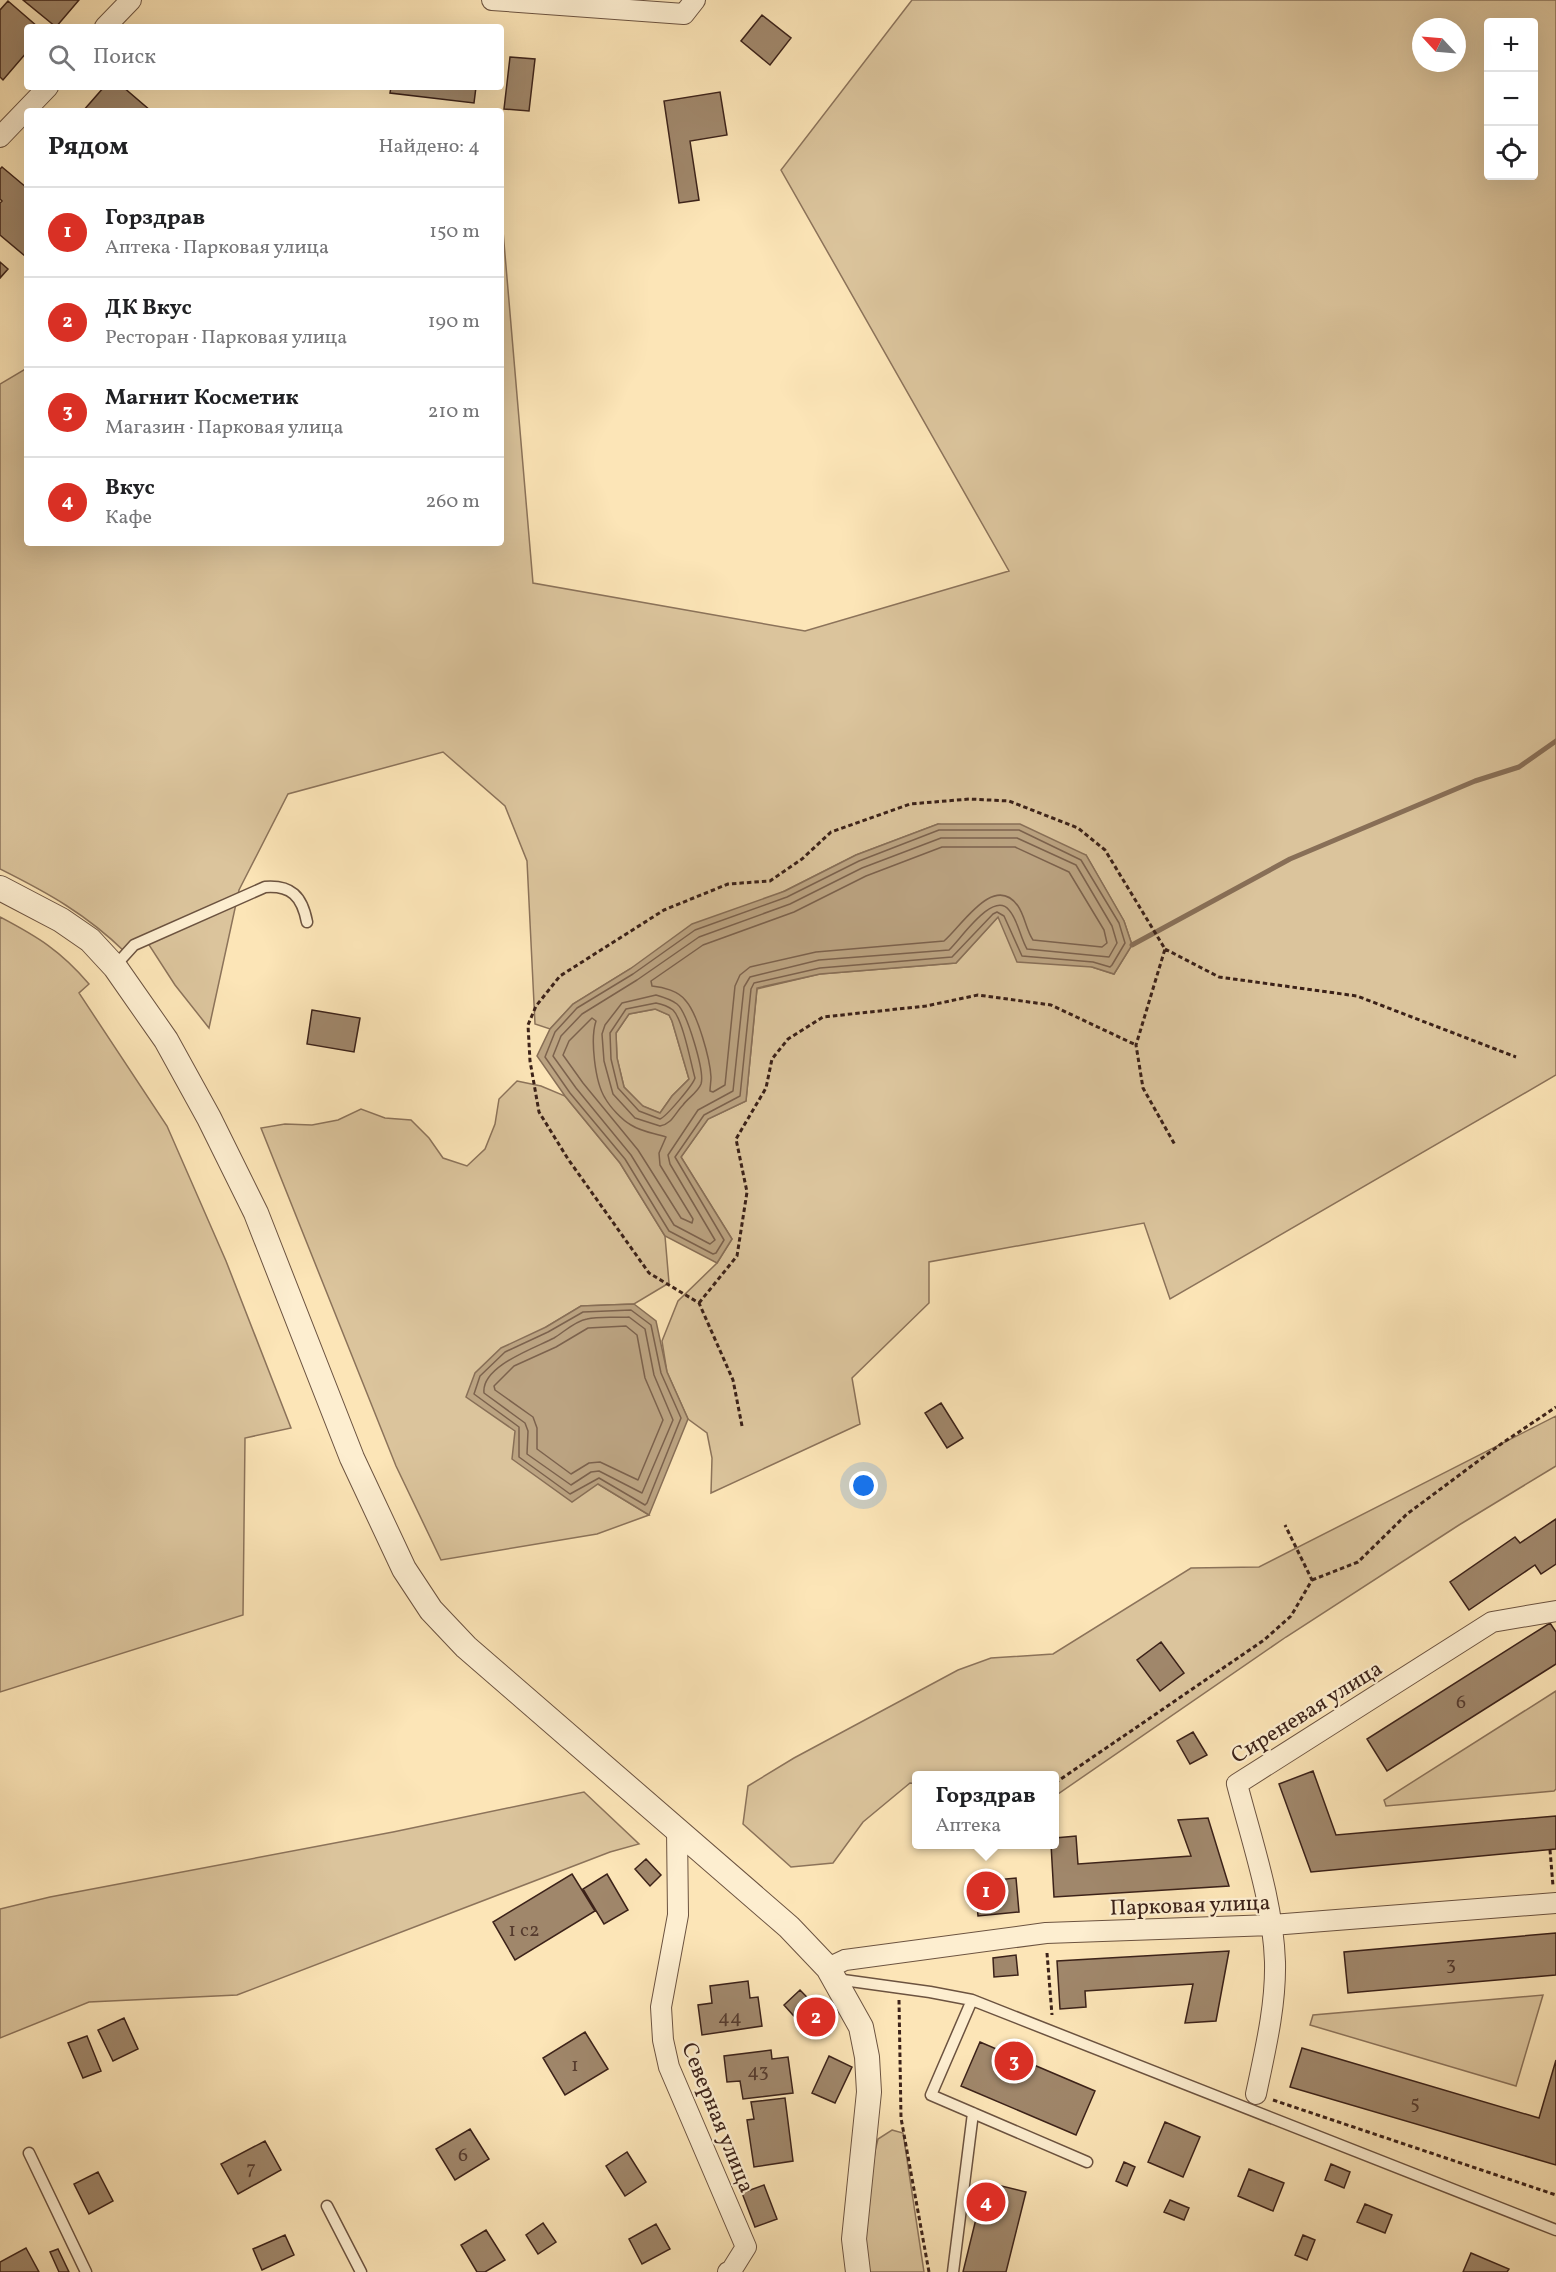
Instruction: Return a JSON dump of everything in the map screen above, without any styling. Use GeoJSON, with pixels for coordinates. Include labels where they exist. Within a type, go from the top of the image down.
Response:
{"type":"FeatureCollection","features":[{"type":"Feature","properties":{"kind":"street"},"geometry":{"type":"LineString","coordinates":[[108,24],[131,0]]}},
{"type":"Feature","properties":{"kind":"street"},"geometry":{"type":"LineString","coordinates":[[492,0],[684,14],[695,0]]}},
{"type":"Feature","properties":{"kind":"street"},"geometry":{"type":"LineString","coordinates":[[28,108],[45,90]]}},
{"type":"Feature","properties":{"kind":"street"},"geometry":{"type":"LineString","coordinates":[[0,138],[24,112]]}},
{"type":"Feature","properties":{"kind":"street"},"geometry":{"type":"LineString","coordinates":[[0,888],[61,920],[90,940],[115,967],[166,1040],[256,1213],[352,1458],[404,1569],[431,1610],[466,1647],[789,1927],[831,1973],[861,2027],[867,2057],[869,2092],[854,2239],[858,2272]]}},
{"type":"Feature","properties":{"kind":"street","name":"Сиреневая улица"},"geometry":{"type":"LineString","coordinates":[[1256,2094],[1272,2000],[1275,1965],[1272,1925],[1236,1784],[1492,1622],[1556,1611]]}},
{"type":"Feature","properties":{"kind":"street","name":"Северная улица"},"geometry":{"type":"LineString","coordinates":[[677,1829],[678,1915],[661,2007],[663,2040],[669,2067],[746,2247],[731,2271],[728,2272]]}},
{"type":"Feature","properties":{"kind":"street","name":"Парковая улица"},"geometry":{"type":"LineString","coordinates":[[831,1973],[845,1960],[1018,1935],[1272,1925],[1556,1903]]}},
{"type":"Feature","properties":{"kind":"lane"},"geometry":{"type":"LineString","coordinates":[[115,967],[134,945],[265,887],[281,886],[294,894],[304,909],[307,922]]}},
{"type":"Feature","properties":{"kind":"lane"},"geometry":{"type":"LineString","coordinates":[[831,1973],[898,1988],[972,2000],[1556,2230]]}},
{"type":"Feature","properties":{"kind":"lane"},"geometry":{"type":"LineString","coordinates":[[972,2000],[931,2095],[1087,2162]]}},
{"type":"Feature","properties":{"kind":"lane"},"geometry":{"type":"LineString","coordinates":[[953,2272],[973,2113]]}},
{"type":"Feature","properties":{"kind":"lane"},"geometry":{"type":"LineString","coordinates":[[29,2153],[86,2272]]}},
{"type":"Feature","properties":{"kind":"lane"},"geometry":{"type":"LineString","coordinates":[[327,2206],[361,2272]]}},
{"type":"Feature","properties":{"kind":"path"},"geometry":{"type":"LineString","coordinates":[[742,1426],[733,1380],[699,1303],[649,1273],[568,1159],[539,1112],[530,1062],[528,1025],[536,1006],[560,976],[663,910],[728,884],[771,881],[802,859],[831,832],[910,804],[969,800],[1009,801],[1078,828],[1105,850],[1165,949],[1219,977],[1357,996],[1516,1057]]}},
{"type":"Feature","properties":{"kind":"path"},"geometry":{"type":"LineString","coordinates":[[1165,949],[1136,1045],[1143,1088],[1174,1145]]}},
{"type":"Feature","properties":{"kind":"path"},"geometry":{"type":"LineString","coordinates":[[699,1303],[737,1256],[747,1192],[736,1138],[766,1088],[772,1059],[788,1039],[823,1017],[926,1006],[978,995],[1052,1005],[1136,1045]]}},
{"type":"Feature","properties":{"kind":"path"},"geometry":{"type":"LineString","coordinates":[[1059,1780],[1264,1640],[1291,1616],[1312,1580],[1358,1562],[1407,1514],[1501,1444],[1556,1407]]}},
{"type":"Feature","properties":{"kind":"path"},"geometry":{"type":"LineString","coordinates":[[1285,1525],[1312,1580]]}},
{"type":"Feature","properties":{"kind":"path"},"geometry":{"type":"LineString","coordinates":[[898,1988],[901,2118],[929,2272]]}},
{"type":"Feature","properties":{"kind":"shaded area"},"geometry":{"type":"Polygon","coordinates":[[[912,0],[1556,0],[1556,1075],[1170,1299],[1144,1223],[929,1262],[929,1303],[852,1378],[860,1424],[711,1493],[712,1458],[707,1433],[688,1419],[667,1372],[662,1341],[678,1301],[717,1263],[732,1239],[681,1157],[708,1119],[746,1101],[757,989],[820,974],[956,963],[998,917],[1092,967],[1114,974],[1132,945],[1124,921],[1086,855],[938,824],[856,855],[630,969],[573,1004],[550,1029],[535,1024],[527,861],[505,806],[443,752],[288,794],[239,890],[209,1028],[175,985],[144,937],[125,952],[96,926],[66,905],[0,869],[0,384],[24,370],[24,546],[504,546],[504,243],[533,583],[805,631],[1009,571],[781,170],[912,0]]]}},
{"type":"Feature","properties":{"kind":"shaded area"},"geometry":{"type":"Polygon","coordinates":[[[0,917],[48,946],[69,962],[89,984],[79,993],[167,1126],[226,1261],[291,1428],[245,1438],[243,1615],[0,1692],[0,917]]]}},
{"type":"Feature","properties":{"kind":"shaded area"},"geometry":{"type":"Polygon","coordinates":[[[656,1009],[669,1015],[672,1021],[689,1079],[672,1096],[660,1113],[642,1106],[624,1087],[617,1058],[616,1033],[629,1014],[656,1009]]]}},
{"type":"Feature","properties":{"kind":"shaded area"},"geometry":{"type":"Polygon","coordinates":[[[517,1081],[541,1086],[565,1096],[620,1163],[665,1236],[669,1283],[634,1304],[581,1306],[546,1327],[598,1484],[649,1515],[597,1534],[441,1560],[396,1466],[261,1128],[285,1124],[312,1125],[338,1120],[361,1109],[385,1118],[411,1120],[429,1138],[443,1158],[467,1166],[485,1149],[495,1124],[499,1099],[517,1081]]]}},
{"type":"Feature","properties":{"kind":"shaded area"},"geometry":{"type":"Polygon","coordinates":[[[1556,1416],[1556,1466],[1459,1525],[1286,1637],[1059,1793],[1059,1771],[912,1771],[912,1783],[863,1822],[833,1863],[791,1867],[743,1824],[748,1786],[794,1758],[958,1670],[991,1658],[1053,1654],[1191,1568],[1259,1567],[1556,1416]]]}},
{"type":"Feature","properties":{"kind":"shaded area"},"geometry":{"type":"Polygon","coordinates":[[[1556,1691],[1556,1789],[1554,1791],[1386,1806],[1384,1800],[1556,1691]]]}},
{"type":"Feature","properties":{"kind":"shaded area"},"geometry":{"type":"Polygon","coordinates":[[[584,1792],[639,1844],[610,1852],[237,1995],[89,2002],[0,2038],[0,1909],[50,1897],[393,1832],[584,1792]]]}},
{"type":"Feature","properties":{"kind":"shaded area"},"geometry":{"type":"Polygon","coordinates":[[[1543,1995],[1516,2086],[1310,2025],[1313,2015],[1543,1995]]]}},
{"type":"Feature","properties":{"kind":"shaded area"},"geometry":{"type":"Polygon","coordinates":[[[892,2130],[903,2133],[924,2272],[870,2272],[863,2243],[878,2139],[892,2130]]]}},
{"type":"Feature","properties":{"kind":"water"},"geometry":{"type":"Polygon","coordinates":[[[938,824],[1020,824],[1086,855],[1124,921],[1132,945],[1114,974],[1092,967],[1017,962],[998,917],[956,963],[820,974],[757,988],[746,1101],[708,1119],[681,1157],[732,1239],[717,1263],[665,1236],[620,1163],[565,1096],[537,1056],[550,1029],[573,1004],[630,969],[692,924],[785,891],[856,855],[938,824]],[[655,1009],[629,1014],[616,1033],[617,1058],[624,1087],[643,1106],[660,1113],[672,1096],[689,1079],[669,1015],[655,1009]]]}},
{"type":"Feature","properties":{"kind":"water"},"geometry":{"type":"Polygon","coordinates":[[[634,1304],[656,1321],[667,1372],[688,1419],[649,1515],[598,1484],[572,1502],[512,1459],[515,1431],[466,1397],[475,1373],[501,1348],[546,1327],[581,1306],[634,1304]]]}},
{"type":"Feature","properties":{"kind":"building"},"geometry":{"type":"Polygon","coordinates":[[[23,0],[79,0],[59,24],[52,24],[23,0]]]}},
{"type":"Feature","properties":{"kind":"building"},"geometry":{"type":"Polygon","coordinates":[[[8,1],[35,24],[24,24],[24,56],[3,80],[0,77],[0,10],[8,1]]]}},
{"type":"Feature","properties":{"kind":"building"},"geometry":{"type":"Polygon","coordinates":[[[762,15],[791,38],[770,65],[741,41],[762,15]]]}},
{"type":"Feature","properties":{"kind":"building"},"geometry":{"type":"Polygon","coordinates":[[[510,57],[535,59],[529,111],[504,109],[510,57]]]}},
{"type":"Feature","properties":{"kind":"building"},"geometry":{"type":"Polygon","coordinates":[[[101,90],[126,90],[148,108],[86,108],[101,90]]]}},
{"type":"Feature","properties":{"kind":"building"},"geometry":{"type":"Polygon","coordinates":[[[390,90],[476,90],[474,103],[390,93],[390,90]]]}},
{"type":"Feature","properties":{"kind":"building"},"geometry":{"type":"Polygon","coordinates":[[[720,92],[727,135],[690,141],[699,200],[679,203],[664,101],[720,92]]]}},
{"type":"Feature","properties":{"kind":"building"},"geometry":{"type":"Polygon","coordinates":[[[2,167],[24,185],[24,255],[0,235],[0,203],[2,201],[0,199],[0,169],[2,167]]]}},
{"type":"Feature","properties":{"kind":"building"},"geometry":{"type":"Polygon","coordinates":[[[0,262],[8,269],[0,278],[0,262]]]}},
{"type":"Feature","properties":{"kind":"building"},"geometry":{"type":"Polygon","coordinates":[[[312,1010],[360,1018],[354,1052],[307,1044],[312,1010]]]}},
{"type":"Feature","properties":{"kind":"building"},"geometry":{"type":"Polygon","coordinates":[[[941,1403],[963,1438],[947,1448],[925,1413],[941,1403]]]}},
{"type":"Feature","properties":{"kind":"building"},"geometry":{"type":"Polygon","coordinates":[[[1556,1519],[1556,1564],[1541,1574],[1535,1565],[1469,1610],[1450,1582],[1515,1537],[1520,1543],[1556,1519]]]}},
{"type":"Feature","properties":{"kind":"building"},"geometry":{"type":"Polygon","coordinates":[[[1550,1623],[1556,1632],[1556,1664],[1387,1771],[1367,1739],[1550,1623]]]}},
{"type":"Feature","properties":{"kind":"building"},"geometry":{"type":"Polygon","coordinates":[[[1161,1642],[1184,1673],[1160,1691],[1137,1660],[1161,1642]]]}},
{"type":"Feature","properties":{"kind":"building"},"geometry":{"type":"Polygon","coordinates":[[[1193,1732],[1207,1755],[1190,1764],[1177,1741],[1193,1732]]]}},
{"type":"Feature","properties":{"kind":"building"},"geometry":{"type":"Polygon","coordinates":[[[1313,1771],[1336,1835],[1556,1816],[1556,1849],[1311,1872],[1279,1784],[1313,1771]]]}},
{"type":"Feature","properties":{"kind":"building"},"geometry":{"type":"Polygon","coordinates":[[[1208,1818],[1229,1886],[1054,1897],[1051,1849],[1059,1849],[1059,1838],[1076,1836],[1078,1864],[1191,1856],[1178,1820],[1208,1818]]]}},
{"type":"Feature","properties":{"kind":"building"},"geometry":{"type":"Polygon","coordinates":[[[646,1859],[661,1875],[650,1886],[635,1869],[646,1859]]]}},
{"type":"Feature","properties":{"kind":"building"},"geometry":{"type":"Polygon","coordinates":[[[572,1874],[595,1911],[515,1960],[493,1922],[572,1874]]]}},
{"type":"Feature","properties":{"kind":"building"},"geometry":{"type":"Polygon","coordinates":[[[607,1874],[628,1910],[604,1924],[583,1889],[607,1874]]]}},
{"type":"Feature","properties":{"kind":"building"},"geometry":{"type":"Polygon","coordinates":[[[1016,1878],[1019,1912],[978,1916],[975,1882],[1016,1878]]]}},
{"type":"Feature","properties":{"kind":"building"},"geometry":{"type":"Polygon","coordinates":[[[1556,1933],[1556,1975],[1348,1993],[1344,1952],[1556,1933]]]}},
{"type":"Feature","properties":{"kind":"building"},"geometry":{"type":"Polygon","coordinates":[[[1229,1951],[1216,2021],[1185,2023],[1193,1984],[1085,1991],[1086,2007],[1060,2009],[1057,1961],[1229,1951]]]}},
{"type":"Feature","properties":{"kind":"building"},"geometry":{"type":"Polygon","coordinates":[[[1016,1955],[1018,1975],[994,1977],[993,1958],[1016,1955]]]}},
{"type":"Feature","properties":{"kind":"building"},"geometry":{"type":"Polygon","coordinates":[[[748,1981],[750,1998],[758,1997],[762,2026],[702,2035],[698,2005],[712,2003],[710,1986],[748,1981]]]}},
{"type":"Feature","properties":{"kind":"building"},"geometry":{"type":"Polygon","coordinates":[[[800,1990],[827,2018],[810,2034],[784,2005],[800,1990]]]}},
{"type":"Feature","properties":{"kind":"building"},"geometry":{"type":"Polygon","coordinates":[[[124,2018],[138,2049],[113,2061],[98,2030],[124,2018]]]}},
{"type":"Feature","properties":{"kind":"building"},"geometry":{"type":"Polygon","coordinates":[[[585,2032],[608,2069],[565,2095],[543,2058],[585,2032]]]}},
{"type":"Feature","properties":{"kind":"building"},"geometry":{"type":"Polygon","coordinates":[[[87,2036],[101,2071],[83,2078],[68,2043],[87,2036]]]}},
{"type":"Feature","properties":{"kind":"building"},"geometry":{"type":"Polygon","coordinates":[[[980,2042],[1095,2091],[1076,2135],[961,2086],[980,2042]]]}},
{"type":"Feature","properties":{"kind":"building"},"geometry":{"type":"Polygon","coordinates":[[[1302,2048],[1539,2118],[1556,2060],[1556,2165],[1290,2087],[1302,2048]]]}},
{"type":"Feature","properties":{"kind":"building"},"geometry":{"type":"Polygon","coordinates":[[[771,2050],[772,2059],[788,2057],[793,2093],[743,2099],[740,2081],[727,2082],[724,2056],[771,2050]]]}},
{"type":"Feature","properties":{"kind":"building"},"geometry":{"type":"Polygon","coordinates":[[[829,2056],[852,2067],[835,2103],[812,2093],[829,2056]]]}},
{"type":"Feature","properties":{"kind":"building"},"geometry":{"type":"Polygon","coordinates":[[[785,2098],[793,2161],[754,2167],[747,2120],[754,2119],[751,2102],[785,2098]]]}},
{"type":"Feature","properties":{"kind":"building"},"geometry":{"type":"Polygon","coordinates":[[[1165,2122],[1200,2137],[1183,2177],[1148,2162],[1165,2122]]]}},
{"type":"Feature","properties":{"kind":"building"},"geometry":{"type":"Polygon","coordinates":[[[470,2129],[489,2159],[455,2180],[436,2149],[470,2129]]]}},
{"type":"Feature","properties":{"kind":"building"},"geometry":{"type":"Polygon","coordinates":[[[265,2141],[281,2170],[238,2194],[221,2164],[265,2141]]]}},
{"type":"Feature","properties":{"kind":"building"},"geometry":{"type":"Polygon","coordinates":[[[627,2152],[646,2182],[625,2196],[606,2166],[627,2152]]]}},
{"type":"Feature","properties":{"kind":"building"},"geometry":{"type":"Polygon","coordinates":[[[1124,2162],[1135,2167],[1127,2186],[1116,2181],[1124,2162]]]}},
{"type":"Feature","properties":{"kind":"building"},"geometry":{"type":"Polygon","coordinates":[[[1331,2164],[1350,2172],[1344,2188],[1325,2180],[1331,2164]]]}},
{"type":"Feature","properties":{"kind":"building"},"geometry":{"type":"Polygon","coordinates":[[[1249,2169],[1284,2183],[1273,2211],[1238,2196],[1249,2169]]]}},
{"type":"Feature","properties":{"kind":"building"},"geometry":{"type":"Polygon","coordinates":[[[98,2172],[113,2201],[89,2214],[74,2184],[98,2172]]]}},
{"type":"Feature","properties":{"kind":"building"},"geometry":{"type":"Polygon","coordinates":[[[985,2182],[1026,2192],[1006,2272],[963,2272],[985,2182]]]}},
{"type":"Feature","properties":{"kind":"building"},"geometry":{"type":"Polygon","coordinates":[[[764,2185],[777,2219],[755,2227],[742,2193],[764,2185]]]}},
{"type":"Feature","properties":{"kind":"building"},"geometry":{"type":"Polygon","coordinates":[[[1170,2200],[1189,2208],[1184,2220],[1164,2212],[1170,2200]]]}},
{"type":"Feature","properties":{"kind":"building"},"geometry":{"type":"Polygon","coordinates":[[[1365,2204],[1392,2215],[1385,2233],[1357,2222],[1365,2204]]]}},
{"type":"Feature","properties":{"kind":"building"},"geometry":{"type":"Polygon","coordinates":[[[543,2223],[556,2242],[538,2254],[526,2235],[543,2223]]]}},
{"type":"Feature","properties":{"kind":"building"},"geometry":{"type":"Polygon","coordinates":[[[656,2224],[670,2249],[642,2264],[629,2239],[656,2224]]]}},
{"type":"Feature","properties":{"kind":"building"},"geometry":{"type":"Polygon","coordinates":[[[486,2230],[505,2260],[485,2272],[477,2272],[461,2245],[486,2230]]]}},
{"type":"Feature","properties":{"kind":"building"},"geometry":{"type":"Polygon","coordinates":[[[285,2235],[294,2255],[262,2270],[253,2249],[285,2235]]]}},
{"type":"Feature","properties":{"kind":"building"},"geometry":{"type":"Polygon","coordinates":[[[1303,2235],[1315,2240],[1307,2260],[1295,2255],[1303,2235]]]}},
{"type":"Feature","properties":{"kind":"building"},"geometry":{"type":"Polygon","coordinates":[[[26,2248],[39,2272],[0,2272],[0,2262],[26,2248]]]}},
{"type":"Feature","properties":{"kind":"building"},"geometry":{"type":"Polygon","coordinates":[[[58,2249],[69,2272],[59,2272],[50,2252],[58,2249]]]}},
{"type":"Feature","properties":{"kind":"building"},"geometry":{"type":"Polygon","coordinates":[[[1471,2253],[1509,2269],[1507,2272],[1463,2272],[1471,2253]]]}},
{"type":"Feature","properties":{"kind":"waterway"},"geometry":{"type":"LineString","coordinates":[[1132,945],[1290,859],[1475,781],[1519,767],[1556,741]]}},
{"type":"Feature","properties":{"kind":"place","name":"Горздрав"},"geometry":{"type":"Point","coordinates":[986,1891]}},
{"type":"Feature","properties":{"kind":"place","name":"ДК Вкус"},"geometry":{"type":"Point","coordinates":[816,2017]}},
{"type":"Feature","properties":{"kind":"place","name":"Магнит Косметик"},"geometry":{"type":"Point","coordinates":[1014,2061]}},
{"type":"Feature","properties":{"kind":"place","name":"Вкус"},"geometry":{"type":"Point","coordinates":[986,2202]}}]}
